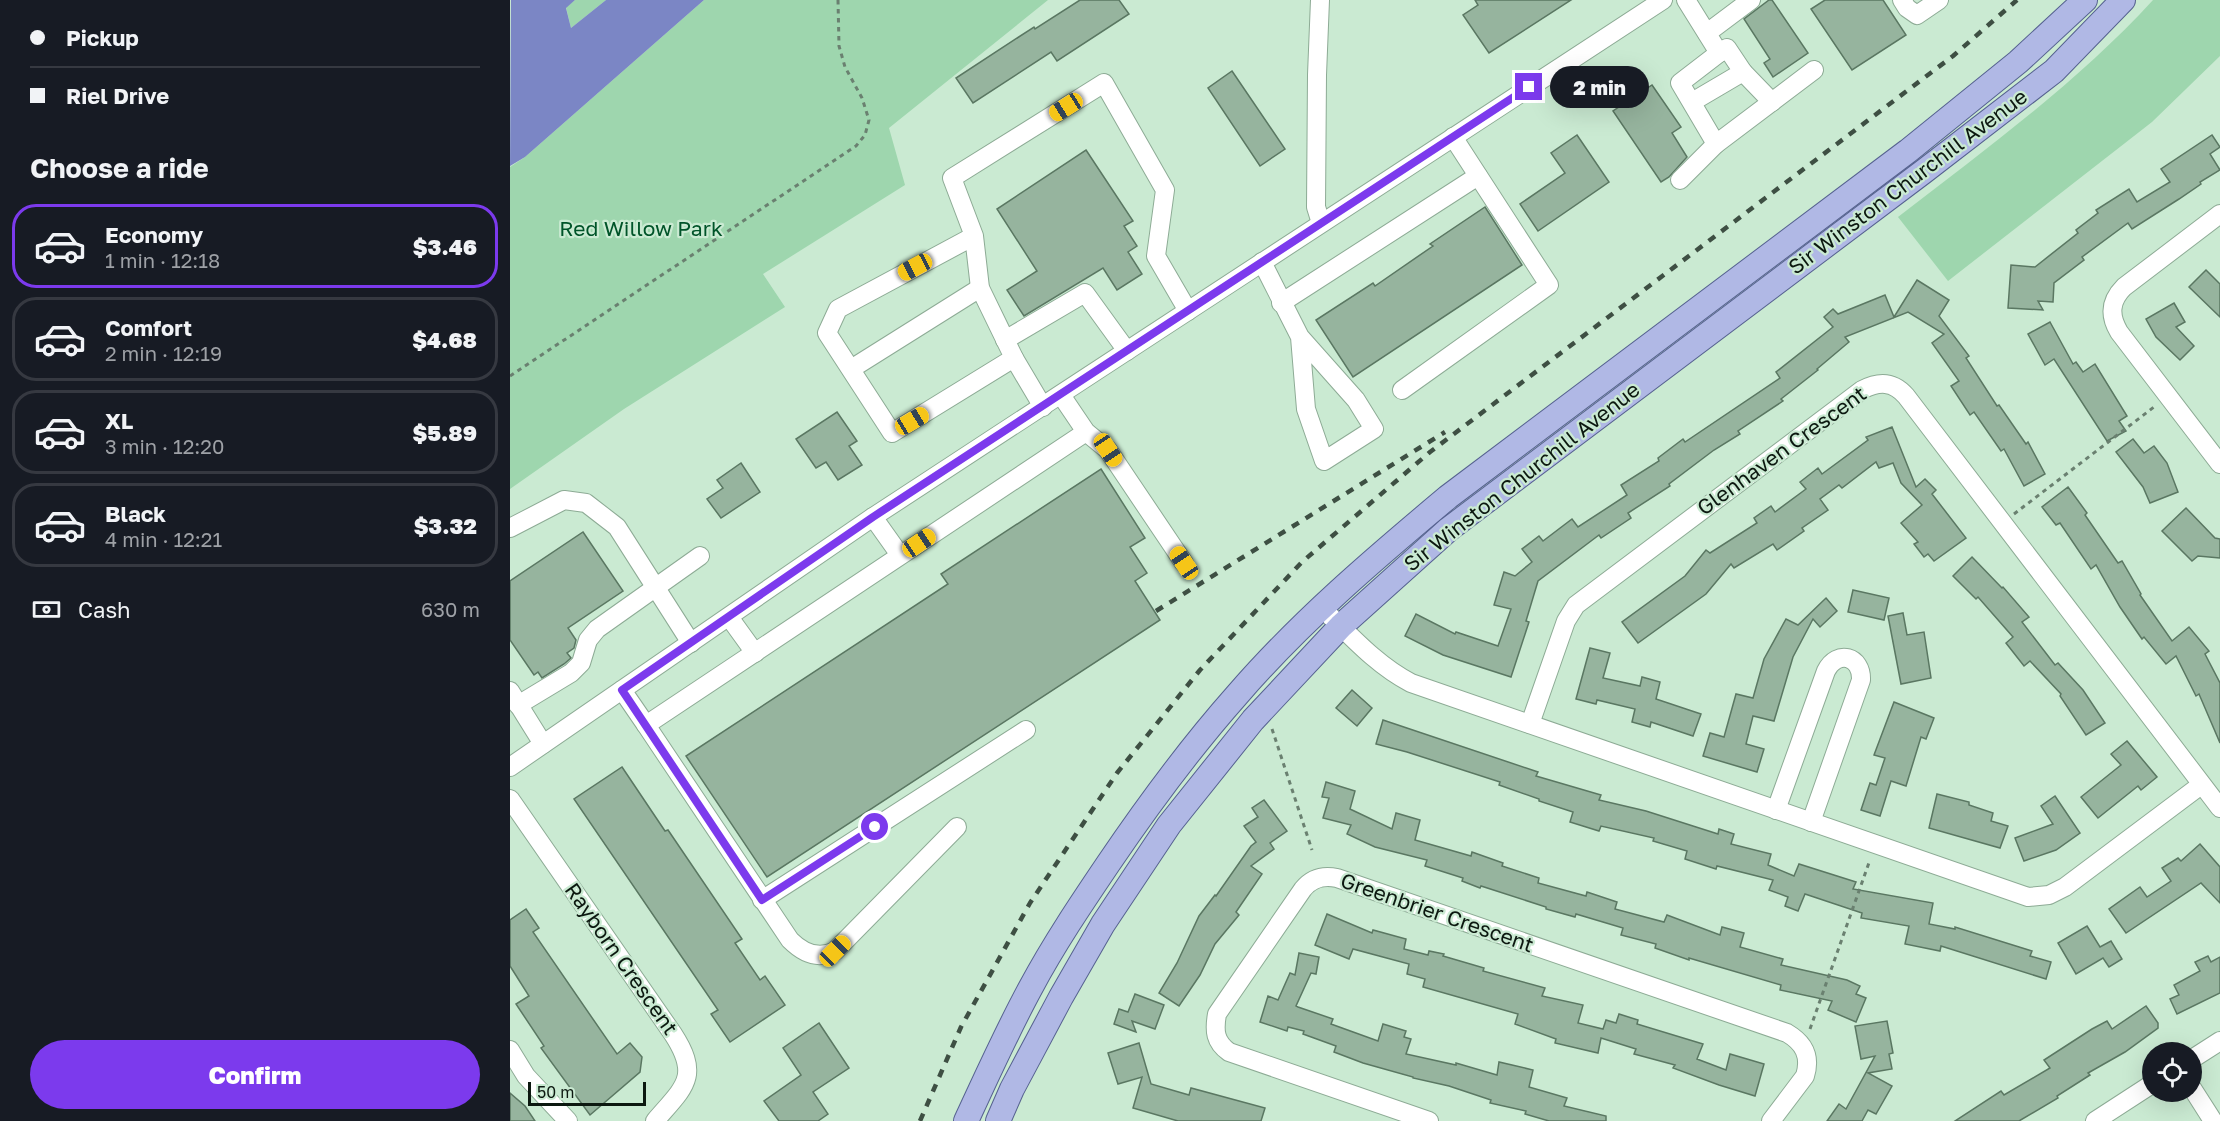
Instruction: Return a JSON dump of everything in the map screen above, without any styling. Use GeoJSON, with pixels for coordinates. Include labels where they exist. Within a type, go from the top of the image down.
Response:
{"type":"FeatureCollection","features":[{"type":"Feature","properties":{"kind":"main road","name":"Sir Winston Churchill Avenue"},"geometry":{"type":"LineString","coordinates":[[966,1121],[1032,985],[1076,911],[1144,810],[1183,758],[1237,694],[1321,607],[1382,551],[1448,497],[1908,151],[2018,62],[2085,0]]}},
{"type":"Feature","properties":{"kind":"main road","name":"Sir Winston Churchill Avenue"},"geometry":{"type":"LineString","coordinates":[[998,1121],[1066,987],[1103,924],[1169,825],[1253,720],[1341,626],[1449,529],[2054,71],[2122,0]]}},
{"type":"Feature","properties":{"kind":"street"},"geometry":{"type":"LineString","coordinates":[[1320,0],[1316,207],[1321,224]]}},
{"type":"Feature","properties":{"kind":"street"},"geometry":{"type":"LineString","coordinates":[[510,767],[873,517],[1663,0]]}},
{"type":"Feature","properties":{"kind":"street"},"geometry":{"type":"LineString","coordinates":[[1686,0],[1719,53]]}},
{"type":"Feature","properties":{"kind":"street"},"geometry":{"type":"LineString","coordinates":[[1707,33],[1751,0]]}},
{"type":"Feature","properties":{"kind":"street"},"geometry":{"type":"LineString","coordinates":[[1902,0],[1906,8],[1917,15],[1939,0]]}},
{"type":"Feature","properties":{"kind":"street"},"geometry":{"type":"LineString","coordinates":[[1716,144],[1680,83],[1719,53],[1727,48],[1743,72],[1772,102]]}},
{"type":"Feature","properties":{"kind":"street"},"geometry":{"type":"LineString","coordinates":[[1680,180],[1716,144],[1814,70]]}},
{"type":"Feature","properties":{"kind":"street"},"geometry":{"type":"LineString","coordinates":[[1692,102],[1743,72]]}},
{"type":"Feature","properties":{"kind":"street"},"geometry":{"type":"LineString","coordinates":[[1043,407],[1014,358],[980,288],[974,236],[952,178],[1104,84],[1165,190],[1156,256],[1188,311]]}},
{"type":"Feature","properties":{"kind":"street"},"geometry":{"type":"LineString","coordinates":[[1402,390],[1549,285],[1453,137]]}},
{"type":"Feature","properties":{"kind":"street"},"geometry":{"type":"LineString","coordinates":[[1281,303],[1478,176]]}},
{"type":"Feature","properties":{"kind":"street"},"geometry":{"type":"LineString","coordinates":[[2220,214],[2124,287],[2114,299],[2112,308],[2114,324],[2119,332],[2220,464]]}},
{"type":"Feature","properties":{"kind":"street"},"geometry":{"type":"LineString","coordinates":[[974,236],[838,309],[827,333],[892,433],[1014,358]]}},
{"type":"Feature","properties":{"kind":"street"},"geometry":{"type":"LineString","coordinates":[[1262,262],[1300,337],[1356,400],[1374,429],[1324,460],[1306,409],[1300,337]]}},
{"type":"Feature","properties":{"kind":"street"},"geometry":{"type":"LineString","coordinates":[[851,369],[980,288]]}},
{"type":"Feature","properties":{"kind":"street"},"geometry":{"type":"LineString","coordinates":[[1005,340],[1085,293],[1127,351]]}},
{"type":"Feature","properties":{"kind":"street","name":"Glenhaven Crescent"},"geometry":{"type":"LineString","coordinates":[[1530,724],[1566,621],[1576,605],[1833,411],[1870,385],[1884,383],[1902,392],[2220,808]]}},
{"type":"Feature","properties":{"kind":"street"},"geometry":{"type":"LineString","coordinates":[[1061,395],[1086,432],[1108,450],[1184,563]]}},
{"type":"Feature","properties":{"kind":"street"},"geometry":{"type":"LineString","coordinates":[[646,725],[1086,432]]}},
{"type":"Feature","properties":{"kind":"street"},"geometry":{"type":"LineString","coordinates":[[510,528],[564,500],[586,503],[616,527],[691,643]]}},
{"type":"Feature","properties":{"kind":"street"},"geometry":{"type":"LineString","coordinates":[[873,517],[900,555]]}},
{"type":"Feature","properties":{"kind":"street"},"geometry":{"type":"LineString","coordinates":[[543,744],[514,698],[571,674],[581,663],[588,640],[597,629],[700,556]]}},
{"type":"Feature","properties":{"kind":"street"},"geometry":{"type":"LineString","coordinates":[[1321,607],[1376,659],[1401,677],[1424,688],[2019,894],[2036,897],[2049,895],[2065,887],[2201,784]]}},
{"type":"Feature","properties":{"kind":"street"},"geometry":{"type":"LineString","coordinates":[[729,617],[755,653]]}},
{"type":"Feature","properties":{"kind":"street"},"geometry":{"type":"LineString","coordinates":[[1776,810],[1826,670],[1833,661],[1847,658],[1859,666],[1861,680],[1811,822]]}},
{"type":"Feature","properties":{"kind":"street"},"geometry":{"type":"LineString","coordinates":[[622,690],[790,940],[798,948],[814,956],[827,955],[835,951],[957,827]]}},
{"type":"Feature","properties":{"kind":"street"},"geometry":{"type":"LineString","coordinates":[[762,900],[1026,730]]}},
{"type":"Feature","properties":{"kind":"street","name":"Rayborn Crescent"},"geometry":{"type":"LineString","coordinates":[[510,799],[686,1054],[688,1073],[686,1083],[655,1121]]}},
{"type":"Feature","properties":{"kind":"street","name":"Greenbrier Crescent"},"geometry":{"type":"LineString","coordinates":[[1429,1121],[1229,1052],[1218,1042],[1215,1030],[1217,1014],[1302,889],[1311,880],[1320,877],[1337,878],[1787,1033],[1803,1045],[1807,1068],[1805,1076],[1771,1121]]}},
{"type":"Feature","properties":{"kind":"street"},"geometry":{"type":"LineString","coordinates":[[2202,1053],[2220,1041]]}},
{"type":"Feature","properties":{"kind":"street"},"geometry":{"type":"LineString","coordinates":[[510,1050],[526,1076],[568,1121]]}},
{"type":"Feature","properties":{"kind":"street"},"geometry":{"type":"LineString","coordinates":[[2095,1121],[2142,1090]]}},
{"type":"Feature","properties":{"kind":"street"},"geometry":{"type":"LineString","coordinates":[[2201,1102],[2213,1121]]}},
{"type":"Feature","properties":{"kind":"path"},"geometry":{"type":"LineString","coordinates":[[510,376],[856,146],[866,135],[869,120],[862,98],[845,67],[839,46],[838,0]]}},
{"type":"Feature","properties":{"kind":"path"},"geometry":{"type":"LineString","coordinates":[[2003,523],[2154,407]]}},
{"type":"Feature","properties":{"kind":"path"},"geometry":{"type":"LineString","coordinates":[[1271,724],[1312,850]]}},
{"type":"Feature","properties":{"kind":"path"},"geometry":{"type":"LineString","coordinates":[[1809,1032],[1875,844]]}},
{"type":"Feature","properties":{"kind":"green space"},"geometry":{"type":"Polygon","coordinates":[[[575,0],[606,0],[571,28],[566,7],[575,0]]]}},
{"type":"Feature","properties":{"kind":"green space","name":"Red Willow Park"},"geometry":{"type":"Polygon","coordinates":[[[704,0],[1048,0],[889,128],[905,185],[763,274],[785,307],[624,409],[510,489],[510,167],[525,157],[704,0]]]}},
{"type":"Feature","properties":{"kind":"green space"},"geometry":{"type":"Polygon","coordinates":[[[2153,0],[2220,0],[2220,56],[2152,122],[1948,281],[1898,217],[2062,87],[2153,0]]]}},
{"type":"Feature","properties":{"kind":"water"},"geometry":{"type":"Polygon","coordinates":[[[511,0],[575,0],[566,8],[571,28],[606,0],[704,0],[525,157],[510,166],[511,0]]]}},
{"type":"Feature","properties":{"kind":"building"},"geometry":{"type":"Polygon","coordinates":[[[1080,0],[1119,0],[1129,14],[1057,61],[1051,52],[973,103],[956,78],[1080,0]]]}},
{"type":"Feature","properties":{"kind":"building"},"geometry":{"type":"Polygon","coordinates":[[[1475,0],[1571,0],[1489,53],[1463,15],[1478,5],[1475,0]]]}},
{"type":"Feature","properties":{"kind":"building"},"geometry":{"type":"Polygon","coordinates":[[[1772,0],[1808,53],[1773,77],[1764,63],[1770,59],[1744,19],[1772,0]]]}},
{"type":"Feature","properties":{"kind":"building"},"geometry":{"type":"Polygon","coordinates":[[[1825,0],[1883,0],[1906,35],[1852,70],[1811,9],[1825,0]]]}},
{"type":"Feature","properties":{"kind":"building"},"geometry":{"type":"Polygon","coordinates":[[[1232,71],[1285,149],[1260,166],[1208,88],[1232,71]]]}},
{"type":"Feature","properties":{"kind":"building"},"geometry":{"type":"Polygon","coordinates":[[[1652,85],[1681,127],[1672,133],[1687,157],[1669,177],[1661,182],[1613,111],[1652,85]]]}},
{"type":"Feature","properties":{"kind":"building"},"geometry":{"type":"Polygon","coordinates":[[[1577,135],[1609,182],[1538,231],[1520,204],[1565,173],[1551,153],[1577,135]]]}},
{"type":"Feature","properties":{"kind":"building"},"geometry":{"type":"Polygon","coordinates":[[[2212,135],[2220,147],[2210,154],[2220,170],[2132,229],[2128,223],[2082,257],[2084,260],[2054,283],[2053,302],[2038,301],[2043,310],[2008,308],[2011,265],[2035,267],[2078,233],[2076,230],[2098,213],[2096,210],[2129,189],[2137,202],[2170,182],[2161,169],[2212,135]]]}},
{"type":"Feature","properties":{"kind":"building"},"geometry":{"type":"Polygon","coordinates":[[[1086,150],[1133,221],[1124,226],[1137,246],[1128,252],[1142,274],[1117,290],[1103,268],[1024,316],[1007,290],[1037,271],[997,209],[1086,150]]]}},
{"type":"Feature","properties":{"kind":"building"},"geometry":{"type":"Polygon","coordinates":[[[1485,207],[1522,265],[1353,377],[1316,320],[1373,283],[1375,286],[1433,246],[1430,244],[1485,207]]]}},
{"type":"Feature","properties":{"kind":"building"},"geometry":{"type":"Polygon","coordinates":[[[2206,270],[2220,284],[2220,317],[2189,287],[2206,270]]]}},
{"type":"Feature","properties":{"kind":"building"},"geometry":{"type":"Polygon","coordinates":[[[1917,280],[1949,300],[1939,316],[1969,356],[1966,358],[1997,406],[1999,405],[2026,444],[2028,442],[2045,474],[2024,486],[2004,449],[2001,451],[1974,412],[1970,415],[1951,386],[1959,381],[1932,343],[1944,334],[1908,312],[1845,337],[1849,342],[1781,399],[1783,401],[1738,431],[1740,434],[1714,450],[1669,484],[1670,486],[1628,513],[1631,518],[1601,538],[1599,535],[1538,581],[1526,621],[1529,622],[1511,677],[1443,655],[1405,636],[1416,614],[1455,634],[1456,632],[1498,646],[1511,609],[1494,605],[1504,572],[1515,576],[1532,562],[1522,549],[1539,536],[1543,541],[1572,519],[1578,527],[1627,495],[1621,485],[1659,461],[1658,458],[1683,439],[1685,442],[1780,378],[1776,372],[1833,327],[1824,317],[1833,309],[1838,314],[1885,295],[1894,317],[1917,280]]]}},
{"type":"Feature","properties":{"kind":"building"},"geometry":{"type":"Polygon","coordinates":[[[2174,303],[2185,322],[2176,327],[2194,346],[2180,360],[2156,337],[2146,319],[2174,303]]]}},
{"type":"Feature","properties":{"kind":"building"},"geometry":{"type":"Polygon","coordinates":[[[2050,322],[2073,364],[2076,362],[2083,372],[2095,364],[2127,416],[2119,421],[2126,431],[2107,441],[2054,359],[2045,365],[2028,334],[2050,322]]]}},
{"type":"Feature","properties":{"kind":"building"},"geometry":{"type":"Polygon","coordinates":[[[837,412],[857,441],[849,446],[862,465],[838,480],[826,462],[816,468],[796,439],[837,412]]]}},
{"type":"Feature","properties":{"kind":"building"},"geometry":{"type":"Polygon","coordinates":[[[1892,427],[1916,487],[1925,479],[1936,490],[1932,494],[1966,538],[1934,561],[1928,554],[1924,557],[1914,544],[1918,542],[1901,523],[1922,505],[1901,483],[1893,463],[1879,468],[1876,462],[1842,488],[1839,485],[1820,499],[1828,510],[1802,528],[1804,531],[1777,550],[1773,544],[1734,568],[1731,564],[1706,594],[1638,643],[1622,622],[1685,576],[1706,550],[1710,553],[1757,523],[1754,518],[1771,506],[1775,512],[1806,489],[1800,482],[1818,468],[1822,474],[1868,440],[1866,437],[1892,427]]]}},
{"type":"Feature","properties":{"kind":"building"},"geometry":{"type":"Polygon","coordinates":[[[2133,439],[2144,453],[2154,446],[2167,463],[2178,492],[2150,503],[2143,487],[2116,452],[2133,439]]]}},
{"type":"Feature","properties":{"kind":"building"},"geometry":{"type":"Polygon","coordinates":[[[741,463],[760,492],[721,518],[707,499],[723,488],[717,480],[741,463]]]}},
{"type":"Feature","properties":{"kind":"building"},"geometry":{"type":"Polygon","coordinates":[[[1101,469],[1145,538],[1130,547],[1147,573],[1135,581],[1160,620],[767,877],[686,756],[948,584],[941,574],[1101,469]]]}},
{"type":"Feature","properties":{"kind":"building"},"geometry":{"type":"Polygon","coordinates":[[[2068,487],[2118,563],[2122,561],[2140,595],[2172,641],[2189,627],[2209,651],[2205,654],[2220,683],[2220,743],[2199,694],[2196,696],[2176,656],[2166,664],[2144,637],[2142,639],[2096,565],[2091,569],[2060,523],[2056,525],[2042,507],[2068,487]]]}},
{"type":"Feature","properties":{"kind":"building"},"geometry":{"type":"Polygon","coordinates":[[[2186,508],[2215,538],[2220,539],[2220,558],[2198,556],[2192,561],[2162,531],[2186,508]]]}},
{"type":"Feature","properties":{"kind":"building"},"geometry":{"type":"Polygon","coordinates":[[[583,532],[623,591],[568,628],[576,640],[574,648],[567,653],[571,658],[542,678],[538,672],[534,675],[510,640],[510,581],[583,532]]]}},
{"type":"Feature","properties":{"kind":"building"},"geometry":{"type":"Polygon","coordinates":[[[1972,557],[2003,587],[2029,617],[2022,622],[2055,665],[2058,663],[2083,690],[2105,723],[2086,735],[2060,696],[2061,694],[2030,661],[2024,666],[2006,643],[2013,637],[1978,597],[1976,599],[1953,576],[1972,557]]]}},
{"type":"Feature","properties":{"kind":"building"},"geometry":{"type":"Polygon","coordinates":[[[1853,590],[1889,598],[1884,620],[1848,612],[1853,590]]]}},
{"type":"Feature","properties":{"kind":"building"},"geometry":{"type":"Polygon","coordinates":[[[1826,598],[1837,611],[1820,627],[1813,619],[1793,657],[1774,721],[1753,716],[1746,744],[1764,749],[1757,772],[1703,756],[1710,733],[1724,737],[1736,694],[1753,698],[1764,659],[1786,619],[1798,625],[1826,598]]]}},
{"type":"Feature","properties":{"kind":"building"},"geometry":{"type":"Polygon","coordinates":[[[1903,613],[1907,635],[1924,632],[1931,678],[1901,684],[1888,616],[1903,613]]]}},
{"type":"Feature","properties":{"kind":"building"},"geometry":{"type":"Polygon","coordinates":[[[1590,648],[1610,653],[1603,678],[1640,686],[1642,677],[1660,682],[1656,699],[1701,714],[1693,736],[1651,722],[1650,727],[1632,722],[1635,709],[1597,700],[1596,704],[1576,699],[1590,648]]]}},
{"type":"Feature","properties":{"kind":"building"},"geometry":{"type":"Polygon","coordinates":[[[1352,690],[1372,708],[1357,726],[1336,708],[1352,690]]]}},
{"type":"Feature","properties":{"kind":"building"},"geometry":{"type":"Polygon","coordinates":[[[1894,702],[1934,718],[1926,739],[1921,737],[1906,786],[1891,781],[1880,816],[1861,810],[1870,783],[1876,785],[1885,758],[1874,755],[1894,702]]]}},
{"type":"Feature","properties":{"kind":"building"},"geometry":{"type":"Polygon","coordinates":[[[1383,720],[1538,772],[1536,776],[1601,795],[1599,800],[1646,811],[1718,834],[1719,829],[1734,834],[1731,844],[1771,854],[1768,865],[1794,876],[1799,864],[1856,882],[1853,889],[1933,903],[1929,924],[1955,929],[1955,927],[2032,951],[2030,956],[2051,962],[2046,979],[1941,946],[1940,951],[1905,944],[1909,926],[1861,918],[1862,913],[1805,894],[1798,911],[1785,906],[1788,897],[1769,890],[1773,880],[1717,866],[1716,869],[1685,859],[1687,851],[1653,841],[1654,838],[1601,826],[1599,831],[1570,822],[1573,812],[1499,785],[1500,782],[1376,744],[1383,720]]]}},
{"type":"Feature","properties":{"kind":"building"},"geometry":{"type":"Polygon","coordinates":[[[2127,741],[2157,777],[2141,790],[2138,786],[2098,818],[2081,797],[2121,765],[2111,754],[2127,741]]]}},
{"type":"Feature","properties":{"kind":"building"},"geometry":{"type":"Polygon","coordinates":[[[622,767],[742,939],[735,943],[760,980],[765,976],[785,1005],[730,1042],[711,1014],[718,1010],[574,799],[622,767]]]}},
{"type":"Feature","properties":{"kind":"building"},"geometry":{"type":"Polygon","coordinates":[[[1326,782],[1355,791],[1350,809],[1392,829],[1396,813],[1420,820],[1415,840],[1471,856],[1472,852],[1503,863],[1502,866],[1539,878],[1538,883],[1586,896],[1587,892],[1617,902],[1615,909],[1664,922],[1667,915],[1720,935],[1722,927],[1744,933],[1740,947],[1783,959],[1781,965],[1847,980],[1860,986],[1856,994],[1866,998],[1856,1022],[1828,1010],[1832,1001],[1780,990],[1781,985],[1689,958],[1689,960],[1655,948],[1656,944],[1621,935],[1623,928],[1576,914],[1575,917],[1546,909],[1546,907],[1481,886],[1480,888],[1462,881],[1463,878],[1425,866],[1427,860],[1375,847],[1347,834],[1351,825],[1323,818],[1329,798],[1322,797],[1326,782]]]}},
{"type":"Feature","properties":{"kind":"building"},"geometry":{"type":"Polygon","coordinates":[[[1937,794],[1969,802],[1969,805],[1993,813],[1991,821],[2008,826],[2000,848],[1929,828],[1937,794]]]}},
{"type":"Feature","properties":{"kind":"building"},"geometry":{"type":"Polygon","coordinates":[[[2055,796],[2080,833],[2056,850],[2024,861],[2015,838],[2053,824],[2041,806],[2055,796]]]}},
{"type":"Feature","properties":{"kind":"building"},"geometry":{"type":"Polygon","coordinates":[[[1264,800],[1287,831],[1270,843],[1274,849],[1251,866],[1262,874],[1236,912],[1239,915],[1215,944],[1200,975],[1179,1006],[1159,993],[1177,963],[1199,916],[1256,842],[1244,826],[1258,817],[1252,808],[1264,800]]]}},
{"type":"Feature","properties":{"kind":"building"},"geometry":{"type":"Polygon","coordinates":[[[2200,844],[2220,867],[2220,903],[2201,883],[2126,933],[2109,909],[2140,887],[2147,897],[2171,881],[2162,868],[2178,858],[2181,861],[2200,844]]]}},
{"type":"Feature","properties":{"kind":"building"},"geometry":{"type":"Polygon","coordinates":[[[526,909],[539,928],[533,932],[617,1054],[630,1043],[642,1057],[640,1072],[590,1115],[541,1048],[544,1046],[516,1004],[529,996],[510,966],[510,920],[526,909]]]}},
{"type":"Feature","properties":{"kind":"building"},"geometry":{"type":"Polygon","coordinates":[[[1327,914],[1372,933],[1373,930],[1406,939],[1404,949],[1428,955],[1429,951],[1444,954],[1443,956],[1484,968],[1483,971],[1545,988],[1542,996],[1583,1005],[1578,1023],[1603,1029],[1606,1020],[1616,1023],[1619,1014],[1638,1020],[1637,1024],[1703,1044],[1697,1059],[1726,1070],[1730,1054],[1764,1064],[1755,1096],[1673,1068],[1675,1065],[1634,1054],[1636,1049],[1601,1038],[1598,1053],[1555,1043],[1556,1039],[1515,1024],[1518,1014],[1423,987],[1425,979],[1407,974],[1409,964],[1353,949],[1349,959],[1315,945],[1327,914]]]}},
{"type":"Feature","properties":{"kind":"building"},"geometry":{"type":"Polygon","coordinates":[[[2087,926],[2100,947],[2111,941],[2122,959],[2109,967],[2103,958],[2076,974],[2058,943],[2087,926]]]}},
{"type":"Feature","properties":{"kind":"building"},"geometry":{"type":"Polygon","coordinates":[[[1299,953],[1319,957],[1316,974],[1311,973],[1296,1006],[1333,1019],[1331,1024],[1378,1041],[1383,1024],[1406,1031],[1404,1037],[1411,1039],[1406,1054],[1456,1065],[1456,1063],[1497,1075],[1499,1062],[1533,1070],[1529,1087],[1567,1098],[1564,1106],[1606,1116],[1606,1121],[1549,1121],[1525,1114],[1526,1111],[1490,1103],[1491,1100],[1449,1086],[1363,1063],[1334,1052],[1336,1046],[1303,1034],[1304,1031],[1288,1027],[1287,1031],[1260,1022],[1268,996],[1278,1000],[1290,973],[1295,975],[1299,953]]]}},
{"type":"Feature","properties":{"kind":"building"},"geometry":{"type":"Polygon","coordinates":[[[2208,956],[2211,962],[2220,957],[2220,993],[2177,1014],[2170,999],[2179,995],[2174,985],[2200,971],[2195,962],[2208,956]]]}},
{"type":"Feature","properties":{"kind":"building"},"geometry":{"type":"Polygon","coordinates":[[[1135,994],[1164,1005],[1155,1029],[1132,1021],[1136,1032],[1114,1024],[1119,1009],[1128,1012],[1135,994]]]}},
{"type":"Feature","properties":{"kind":"building"},"geometry":{"type":"Polygon","coordinates":[[[2146,1006],[2158,1023],[2158,1028],[2125,1052],[2088,1073],[2090,1075],[2057,1096],[2058,1098],[2019,1121],[1955,1121],[2001,1091],[2004,1095],[2050,1068],[2044,1060],[2092,1029],[2107,1021],[2112,1029],[2146,1006]]]}},
{"type":"Feature","properties":{"kind":"building"},"geometry":{"type":"Polygon","coordinates":[[[1887,1021],[1893,1053],[1889,1054],[1892,1069],[1868,1073],[1892,1086],[1876,1114],[1868,1110],[1862,1121],[1827,1121],[1839,1104],[1846,1109],[1875,1056],[1861,1059],[1855,1026],[1887,1021]]]}},
{"type":"Feature","properties":{"kind":"building"},"geometry":{"type":"Polygon","coordinates":[[[819,1023],[849,1068],[813,1092],[828,1114],[818,1121],[779,1121],[764,1101],[801,1075],[783,1048],[819,1023]]]}},
{"type":"Feature","properties":{"kind":"building"},"geometry":{"type":"Polygon","coordinates":[[[1139,1043],[1151,1084],[1189,1095],[1191,1088],[1265,1108],[1261,1121],[1178,1121],[1133,1108],[1142,1077],[1118,1084],[1108,1053],[1139,1043]]]}},
{"type":"Feature","properties":{"kind":"building"},"geometry":{"type":"Polygon","coordinates":[[[510,1093],[525,1106],[535,1121],[510,1121],[510,1093]]]}},
{"type":"Feature","properties":{"kind":"railway"},"geometry":{"type":"LineString","coordinates":[[920,1121],[961,1027],[1030,903],[1117,773],[1200,670],[1302,562],[1430,452],[1953,56],[2017,0]]}},
{"type":"Feature","properties":{"kind":"railway"},"geometry":{"type":"LineString","coordinates":[[1156,611],[1445,432]]}},
{"type":"Feature","properties":{"kind":"route"},"geometry":{"type":"LineString","coordinates":[[875,827],[762,900],[622,690],[873,517],[1529,87]]}}]}
